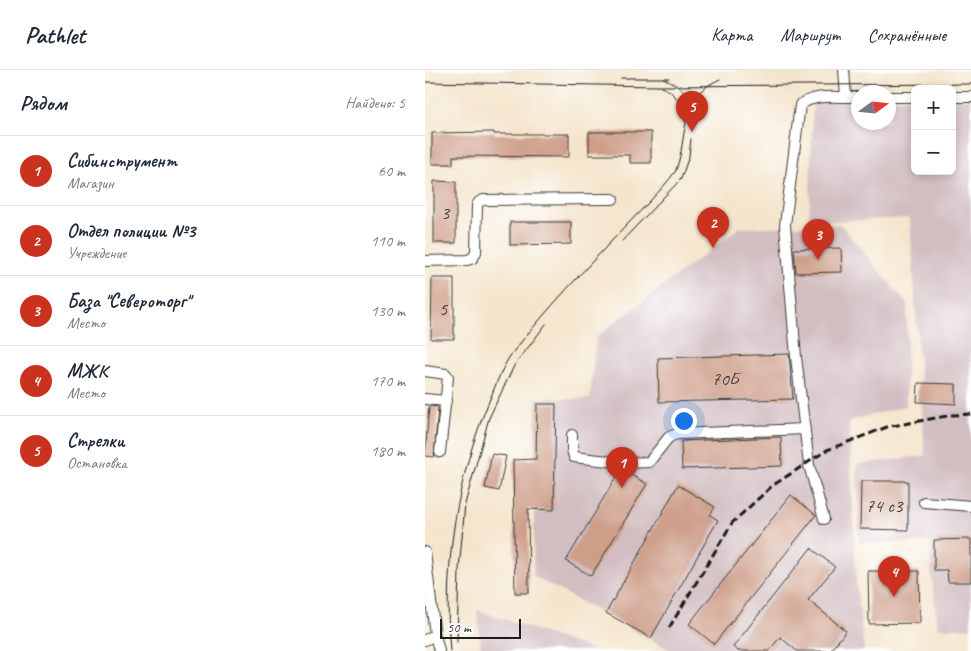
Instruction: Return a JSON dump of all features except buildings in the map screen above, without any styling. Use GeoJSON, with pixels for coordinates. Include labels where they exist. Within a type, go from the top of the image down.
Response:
{"type":"FeatureCollection","features":[{"type":"Feature","properties":{"kind":"street"},"geometry":{"type":"LineString","coordinates":[[844,70],[846,97]]}},
{"type":"Feature","properties":{"kind":"street"},"geometry":{"type":"LineString","coordinates":[[824,520],[809,465],[796,357],[785,225],[800,104],[808,99],[818,97],[851,97]]}},
{"type":"Feature","properties":{"kind":"street"},"geometry":{"type":"LineString","coordinates":[[896,97],[911,97]]}},
{"type":"Feature","properties":{"kind":"street"},"geometry":{"type":"LineString","coordinates":[[956,97],[971,97]]}},
{"type":"Feature","properties":{"kind":"street"},"geometry":{"type":"LineString","coordinates":[[425,261],[467,260],[473,258],[476,252],[477,206],[483,200],[613,199]]}},
{"type":"Feature","properties":{"kind":"street"},"geometry":{"type":"LineString","coordinates":[[425,371],[446,374],[449,383],[440,452]]}},
{"type":"Feature","properties":{"kind":"street"},"geometry":{"type":"LineString","coordinates":[[425,399],[446,401]]}},
{"type":"Feature","properties":{"kind":"street"},"geometry":{"type":"LineString","coordinates":[[572,435],[574,457],[625,463],[649,462],[669,436],[677,434],[805,429]]}},
{"type":"Feature","properties":{"kind":"street"},"geometry":{"type":"LineString","coordinates":[[924,502],[971,506]]}},
{"type":"Feature","properties":{"kind":"street"},"geometry":{"type":"LineString","coordinates":[[425,552],[435,635],[439,651]]}},
{"type":"Feature","properties":{"kind":"street"},"geometry":{"type":"LineString","coordinates":[[425,640],[435,635]]}},
{"type":"Feature","properties":{"kind":"shaded area"},"geometry":{"type":"Polygon","coordinates":[[[813,99],[851,99],[851,130],[896,130],[896,99],[911,99],[911,175],[956,175],[956,99],[971,99],[971,628],[938,628],[931,570],[930,542],[859,543],[857,464],[925,456],[910,218],[809,222],[813,99]]]}},
{"type":"Feature","properties":{"kind":"shaded area"},"geometry":{"type":"Polygon","coordinates":[[[840,224],[907,304],[906,406],[849,421],[856,578],[864,651],[672,651],[533,576],[536,398],[590,399],[596,337],[739,228],[840,224]]]}},
{"type":"Feature","properties":{"kind":"shaded area"},"geometry":{"type":"Polygon","coordinates":[[[477,610],[597,651],[481,651],[477,610]]]}},
{"type":"Feature","properties":{"kind":"tram line"},"geometry":{"type":"LineString","coordinates":[[621,78],[669,78]]}},
{"type":"Feature","properties":{"kind":"tram line"},"geometry":{"type":"LineString","coordinates":[[663,78],[686,93],[691,109]]}},
{"type":"Feature","properties":{"kind":"tram line"},"geometry":{"type":"LineString","coordinates":[[450,651],[449,587],[455,523],[468,460],[478,429],[500,375],[513,352],[540,320],[675,172],[690,108],[701,91],[720,79]]}},
{"type":"Feature","properties":{"kind":"tram line"},"geometry":{"type":"LineString","coordinates":[[425,82],[657,86],[971,84]]}},
{"type":"Feature","properties":{"kind":"tram line"},"geometry":{"type":"LineString","coordinates":[[661,87],[671,92],[678,100],[683,110],[685,121]]}},
{"type":"Feature","properties":{"kind":"tram line"},"geometry":{"type":"LineString","coordinates":[[622,241],[681,179],[689,156],[691,139]]}},
{"type":"Feature","properties":{"kind":"tram line"},"geometry":{"type":"LineString","coordinates":[[457,642],[459,570],[465,504],[489,418],[514,366],[546,324]]}},
{"type":"Feature","properties":{"kind":"railway"},"geometry":{"type":"LineString","coordinates":[[669,628],[732,523],[772,486],[827,450],[887,427],[952,415],[971,414]]}},
{"type":"Feature","properties":{"kind":"place","name":"Стрелки"},"geometry":{"type":"Point","coordinates":[692,132]}},
{"type":"Feature","properties":{"kind":"place","name":"Отдел полиции №3"},"geometry":{"type":"Point","coordinates":[713,248]}},
{"type":"Feature","properties":{"kind":"place","name":"База \"Североторг\""},"geometry":{"type":"Point","coordinates":[818,260]}},
{"type":"Feature","properties":{"kind":"place","name":"Сибинструмент"},"geometry":{"type":"Point","coordinates":[622,488]}},
{"type":"Feature","properties":{"kind":"place","name":"МЖК"},"geometry":{"type":"Point","coordinates":[894,597]}}]}
